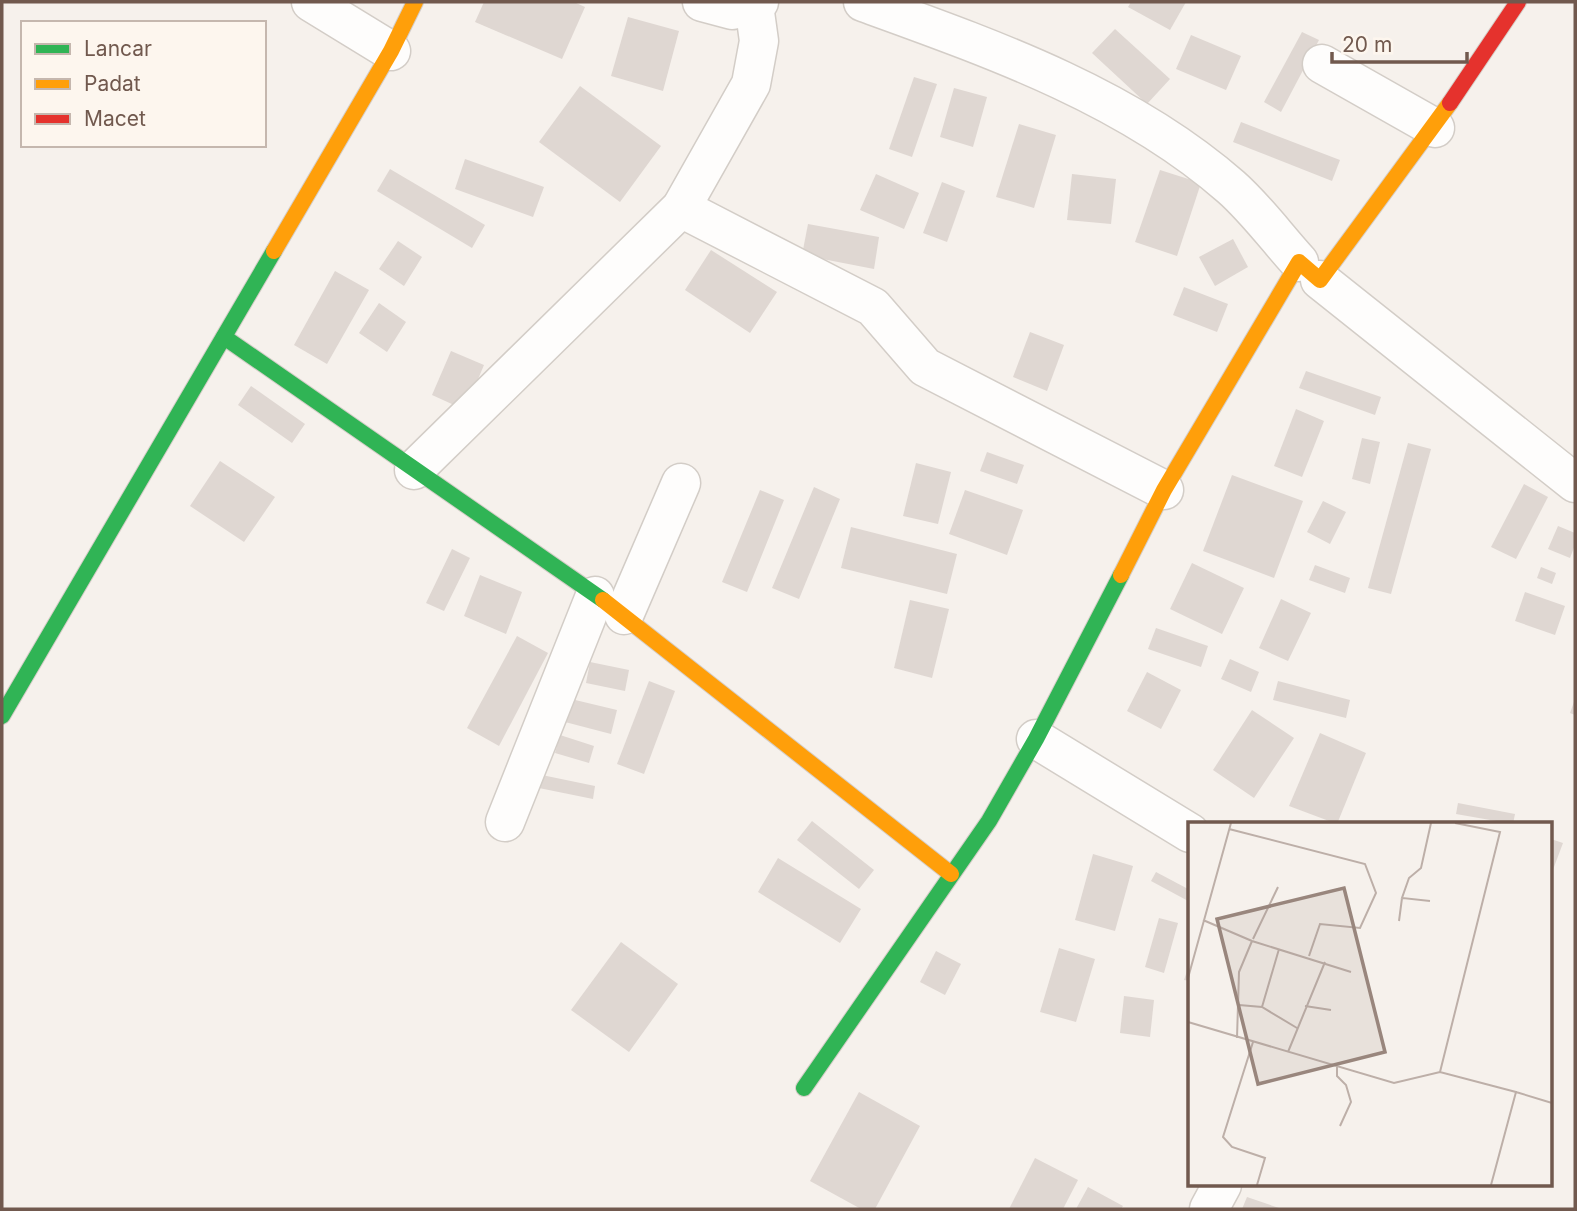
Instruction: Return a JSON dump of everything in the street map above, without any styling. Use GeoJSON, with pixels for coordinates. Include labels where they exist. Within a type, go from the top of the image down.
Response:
{"type":"FeatureCollection","features":[{"type":"Feature","properties":{"kind":"street"},"geometry":{"type":"LineString","coordinates":[[312,2],[391,51]]}},
{"type":"Feature","properties":{"kind":"street"},"geometry":{"type":"LineString","coordinates":[[2,716],[391,51],[415,2]]}},
{"type":"Feature","properties":{"kind":"street"},"geometry":{"type":"LineString","coordinates":[[414,470],[681,208],[751,84],[758,41],[757,3],[732,10],[702,2]]}},
{"type":"Feature","properties":{"kind":"street"},"geometry":{"type":"LineString","coordinates":[[863,2],[1053,76],[1148,124],[1233,189],[1310,271],[1575,483]]}},
{"type":"Feature","properties":{"kind":"street"},"geometry":{"type":"LineString","coordinates":[[804,1088],[989,821],[1036,739],[1164,490],[1310,271],[1381,204],[1518,2]]}},
{"type":"Feature","properties":{"kind":"street"},"geometry":{"type":"LineString","coordinates":[[1322,64],[1435,128]]}},
{"type":"Feature","properties":{"kind":"street"},"geometry":{"type":"LineString","coordinates":[[681,208],[873,307],[925,367],[1164,490]]}},
{"type":"Feature","properties":{"kind":"street"},"geometry":{"type":"LineString","coordinates":[[224,337],[609,606],[951,874]]}},
{"type":"Feature","properties":{"kind":"street"},"geometry":{"type":"LineString","coordinates":[[505,822],[609,606],[681,483]]}},
{"type":"Feature","properties":{"kind":"street"},"geometry":{"type":"LineString","coordinates":[[1036,739],[1188,832]]}},
{"type":"Feature","properties":{"kind":"street"},"geometry":{"type":"LineString","coordinates":[[1209,1209],[1221,1186]]}},
{"type":"Feature","properties":{"kind":"building"},"geometry":{"type":"Polygon","coordinates":[[[484,2],[574,2],[585,7],[562,59],[475,22],[484,2]]]}},
{"type":"Feature","properties":{"kind":"building"},"geometry":{"type":"Polygon","coordinates":[[[1131,2],[1186,2],[1170,30],[1128,7],[1131,2]]]}},
{"type":"Feature","properties":{"kind":"building"},"geometry":{"type":"Polygon","coordinates":[[[628,17],[679,31],[663,91],[611,76],[628,17]]]}},
{"type":"Feature","properties":{"kind":"building"},"geometry":{"type":"Polygon","coordinates":[[[1115,29],[1170,79],[1147,104],[1092,53],[1115,29]]]}},
{"type":"Feature","properties":{"kind":"building"},"geometry":{"type":"Polygon","coordinates":[[[1302,32],[1319,40],[1281,112],[1264,102],[1302,32]]]}},
{"type":"Feature","properties":{"kind":"building"},"geometry":{"type":"Polygon","coordinates":[[[1191,35],[1241,56],[1226,90],[1176,69],[1191,35]]]}},
{"type":"Feature","properties":{"kind":"building"},"geometry":{"type":"Polygon","coordinates":[[[914,77],[937,84],[912,157],[889,149],[914,77]]]}},
{"type":"Feature","properties":{"kind":"building"},"geometry":{"type":"Polygon","coordinates":[[[580,86],[661,146],[620,202],[539,142],[580,86]]]}},
{"type":"Feature","properties":{"kind":"building"},"geometry":{"type":"Polygon","coordinates":[[[954,88],[987,97],[973,147],[940,137],[954,88]]]}},
{"type":"Feature","properties":{"kind":"building"},"geometry":{"type":"Polygon","coordinates":[[[1241,122],[1340,160],[1332,181],[1233,142],[1241,122]]]}},
{"type":"Feature","properties":{"kind":"building"},"geometry":{"type":"Polygon","coordinates":[[[1019,124],[1056,135],[1034,208],[996,197],[1019,124]]]}},
{"type":"Feature","properties":{"kind":"building"},"geometry":{"type":"Polygon","coordinates":[[[465,159],[544,187],[533,217],[455,189],[465,159]]]}},
{"type":"Feature","properties":{"kind":"building"},"geometry":{"type":"Polygon","coordinates":[[[390,169],[485,225],[472,248],[377,191],[390,169]]]}},
{"type":"Feature","properties":{"kind":"building"},"geometry":{"type":"Polygon","coordinates":[[[1160,170],[1201,183],[1177,256],[1135,242],[1160,170]]]}},
{"type":"Feature","properties":{"kind":"building"},"geometry":{"type":"Polygon","coordinates":[[[876,174],[919,193],[904,229],[860,210],[876,174]]]}},
{"type":"Feature","properties":{"kind":"building"},"geometry":{"type":"Polygon","coordinates":[[[1072,174],[1116,179],[1111,224],[1067,220],[1072,174]]]}},
{"type":"Feature","properties":{"kind":"building"},"geometry":{"type":"Polygon","coordinates":[[[942,182],[965,191],[947,242],[923,233],[942,182]]]}},
{"type":"Feature","properties":{"kind":"building"},"geometry":{"type":"Polygon","coordinates":[[[808,224],[879,237],[874,269],[802,255],[808,224]]]}},
{"type":"Feature","properties":{"kind":"building"},"geometry":{"type":"Polygon","coordinates":[[[1233,239],[1248,267],[1215,286],[1199,257],[1233,239]]]}},
{"type":"Feature","properties":{"kind":"building"},"geometry":{"type":"Polygon","coordinates":[[[398,241],[422,257],[404,286],[379,269],[398,241]]]}},
{"type":"Feature","properties":{"kind":"building"},"geometry":{"type":"Polygon","coordinates":[[[711,250],[777,292],[750,333],[685,290],[711,250]]]}},
{"type":"Feature","properties":{"kind":"building"},"geometry":{"type":"Polygon","coordinates":[[[335,271],[369,290],[327,364],[294,345],[335,271]]]}},
{"type":"Feature","properties":{"kind":"building"},"geometry":{"type":"Polygon","coordinates":[[[1184,287],[1228,304],[1217,332],[1173,315],[1184,287]]]}},
{"type":"Feature","properties":{"kind":"building"},"geometry":{"type":"Polygon","coordinates":[[[379,303],[406,322],[387,352],[359,333],[379,303]]]}},
{"type":"Feature","properties":{"kind":"building"},"geometry":{"type":"Polygon","coordinates":[[[1030,332],[1064,345],[1047,391],[1013,377],[1030,332]]]}},
{"type":"Feature","properties":{"kind":"building"},"geometry":{"type":"Polygon","coordinates":[[[451,351],[484,365],[465,410],[432,395],[451,351]]]}},
{"type":"Feature","properties":{"kind":"building"},"geometry":{"type":"Polygon","coordinates":[[[1306,371],[1381,397],[1375,415],[1299,388],[1306,371]]]}},
{"type":"Feature","properties":{"kind":"building"},"geometry":{"type":"Polygon","coordinates":[[[251,386],[305,424],[292,443],[238,405],[251,386]]]}},
{"type":"Feature","properties":{"kind":"building"},"geometry":{"type":"Polygon","coordinates":[[[1296,409],[1324,421],[1302,477],[1274,466],[1296,409]]]}},
{"type":"Feature","properties":{"kind":"building"},"geometry":{"type":"Polygon","coordinates":[[[1362,438],[1380,442],[1370,484],[1352,479],[1362,438]]]}},
{"type":"Feature","properties":{"kind":"building"},"geometry":{"type":"Polygon","coordinates":[[[1408,443],[1431,449],[1391,594],[1368,588],[1408,443]]]}},
{"type":"Feature","properties":{"kind":"building"},"geometry":{"type":"Polygon","coordinates":[[[987,452],[1024,465],[1017,484],[980,471],[987,452]]]}},
{"type":"Feature","properties":{"kind":"building"},"geometry":{"type":"Polygon","coordinates":[[[220,461],[275,497],[244,542],[190,506],[220,461]]]}},
{"type":"Feature","properties":{"kind":"building"},"geometry":{"type":"Polygon","coordinates":[[[916,463],[951,472],[938,524],[903,516],[916,463]]]}},
{"type":"Feature","properties":{"kind":"building"},"geometry":{"type":"Polygon","coordinates":[[[1232,475],[1303,501],[1274,578],[1203,551],[1232,475]]]}},
{"type":"Feature","properties":{"kind":"building"},"geometry":{"type":"Polygon","coordinates":[[[1524,484],[1548,497],[1516,559],[1491,547],[1524,484]]]}},
{"type":"Feature","properties":{"kind":"building"},"geometry":{"type":"Polygon","coordinates":[[[814,487],[840,499],[799,599],[772,588],[814,487]]]}},
{"type":"Feature","properties":{"kind":"building"},"geometry":{"type":"Polygon","coordinates":[[[760,490],[784,500],[747,592],[722,582],[760,490]]]}},
{"type":"Feature","properties":{"kind":"building"},"geometry":{"type":"Polygon","coordinates":[[[965,490],[1023,510],[1007,555],[949,534],[965,490]]]}},
{"type":"Feature","properties":{"kind":"building"},"geometry":{"type":"Polygon","coordinates":[[[1323,501],[1346,512],[1330,544],[1307,532],[1323,501]]]}},
{"type":"Feature","properties":{"kind":"building"},"geometry":{"type":"Polygon","coordinates":[[[1558,526],[1575,533],[1575,545],[1570,558],[1548,549],[1558,526]]]}},
{"type":"Feature","properties":{"kind":"building"},"geometry":{"type":"Polygon","coordinates":[[[851,527],[957,554],[947,594],[841,568],[851,527]]]}},
{"type":"Feature","properties":{"kind":"building"},"geometry":{"type":"Polygon","coordinates":[[[452,549],[470,558],[444,611],[426,603],[452,549]]]}},
{"type":"Feature","properties":{"kind":"building"},"geometry":{"type":"Polygon","coordinates":[[[1192,563],[1244,588],[1222,634],[1170,609],[1192,563]]]}},
{"type":"Feature","properties":{"kind":"building"},"geometry":{"type":"Polygon","coordinates":[[[1315,565],[1350,578],[1345,593],[1309,580],[1315,565]]]}},
{"type":"Feature","properties":{"kind":"building"},"geometry":{"type":"Polygon","coordinates":[[[1541,567],[1556,573],[1552,584],[1537,578],[1541,567]]]}},
{"type":"Feature","properties":{"kind":"building"},"geometry":{"type":"Polygon","coordinates":[[[480,575],[522,592],[506,634],[464,616],[480,575]]]}},
{"type":"Feature","properties":{"kind":"building"},"geometry":{"type":"Polygon","coordinates":[[[1525,592],[1565,606],[1555,635],[1515,621],[1525,592]]]}},
{"type":"Feature","properties":{"kind":"building"},"geometry":{"type":"Polygon","coordinates":[[[1281,599],[1311,613],[1288,661],[1259,648],[1281,599]]]}},
{"type":"Feature","properties":{"kind":"building"},"geometry":{"type":"Polygon","coordinates":[[[910,600],[949,609],[932,678],[894,668],[910,600]]]}},
{"type":"Feature","properties":{"kind":"building"},"geometry":{"type":"Polygon","coordinates":[[[1156,628],[1208,646],[1201,667],[1148,649],[1156,628]]]}},
{"type":"Feature","properties":{"kind":"building"},"geometry":{"type":"Polygon","coordinates":[[[517,636],[548,653],[499,746],[467,728],[517,636]]]}},
{"type":"Feature","properties":{"kind":"building"},"geometry":{"type":"Polygon","coordinates":[[[1230,659],[1259,672],[1251,692],[1221,679],[1230,659]]]}},
{"type":"Feature","properties":{"kind":"building"},"geometry":{"type":"Polygon","coordinates":[[[590,662],[629,670],[625,691],[586,683],[590,662]]]}},
{"type":"Feature","properties":{"kind":"building"},"geometry":{"type":"Polygon","coordinates":[[[1147,672],[1181,690],[1161,729],[1127,711],[1147,672]]]}},
{"type":"Feature","properties":{"kind":"building"},"geometry":{"type":"Polygon","coordinates":[[[649,681],[675,691],[644,774],[617,764],[649,681]]]}},
{"type":"Feature","properties":{"kind":"building"},"geometry":{"type":"Polygon","coordinates":[[[1278,681],[1350,700],[1346,718],[1273,700],[1278,681]]]}},
{"type":"Feature","properties":{"kind":"building"},"geometry":{"type":"Polygon","coordinates":[[[571,699],[617,710],[611,734],[565,722],[571,699]]]}},
{"type":"Feature","properties":{"kind":"building"},"geometry":{"type":"Polygon","coordinates":[[[1575,699],[1575,715],[1570,713],[1575,699]]]}},
{"type":"Feature","properties":{"kind":"building"},"geometry":{"type":"Polygon","coordinates":[[[1252,710],[1294,738],[1254,798],[1213,770],[1252,710]]]}},
{"type":"Feature","properties":{"kind":"building"},"geometry":{"type":"Polygon","coordinates":[[[1320,733],[1366,753],[1338,822],[1289,806],[1320,733]]]}},
{"type":"Feature","properties":{"kind":"building"},"geometry":{"type":"Polygon","coordinates":[[[560,735],[594,746],[589,763],[555,753],[560,735]]]}},
{"type":"Feature","properties":{"kind":"building"},"geometry":{"type":"Polygon","coordinates":[[[537,774],[595,786],[593,799],[534,787],[537,774]]]}},
{"type":"Feature","properties":{"kind":"building"},"geometry":{"type":"Polygon","coordinates":[[[1458,803],[1515,814],[1513,822],[1502,822],[1456,814],[1458,803]]]}},
{"type":"Feature","properties":{"kind":"building"},"geometry":{"type":"Polygon","coordinates":[[[812,821],[874,870],[859,889],[797,840],[812,821]]]}},
{"type":"Feature","properties":{"kind":"building"},"geometry":{"type":"Polygon","coordinates":[[[1552,839],[1563,843],[1552,872],[1552,839]]]}},
{"type":"Feature","properties":{"kind":"building"},"geometry":{"type":"Polygon","coordinates":[[[1093,854],[1133,866],[1115,931],[1075,920],[1093,854]]]}},
{"type":"Feature","properties":{"kind":"building"},"geometry":{"type":"Polygon","coordinates":[[[778,858],[861,909],[840,943],[758,892],[778,858]]]}},
{"type":"Feature","properties":{"kind":"building"},"geometry":{"type":"Polygon","coordinates":[[[1156,872],[1188,889],[1188,901],[1151,881],[1156,872]]]}},
{"type":"Feature","properties":{"kind":"building"},"geometry":{"type":"Polygon","coordinates":[[[1159,918],[1178,923],[1164,973],[1145,967],[1159,918]]]}},
{"type":"Feature","properties":{"kind":"building"},"geometry":{"type":"Polygon","coordinates":[[[621,942],[678,984],[629,1052],[571,1010],[621,942]]]}},
{"type":"Feature","properties":{"kind":"building"},"geometry":{"type":"Polygon","coordinates":[[[1059,948],[1095,959],[1076,1022],[1040,1012],[1059,948]]]}},
{"type":"Feature","properties":{"kind":"building"},"geometry":{"type":"Polygon","coordinates":[[[936,951],[961,964],[945,995],[920,982],[936,951]]]}},
{"type":"Feature","properties":{"kind":"building"},"geometry":{"type":"Polygon","coordinates":[[[1124,996],[1154,1000],[1150,1037],[1120,1033],[1124,996]]]}},
{"type":"Feature","properties":{"kind":"building"},"geometry":{"type":"Polygon","coordinates":[[[859,1092],[920,1126],[875,1209],[861,1209],[810,1181],[859,1092]]]}},
{"type":"Feature","properties":{"kind":"building"},"geometry":{"type":"Polygon","coordinates":[[[1035,1158],[1078,1180],[1063,1209],[1009,1209],[1035,1158]]]}},
{"type":"Feature","properties":{"kind":"building"},"geometry":{"type":"Polygon","coordinates":[[[1088,1187],[1123,1206],[1121,1209],[1076,1209],[1088,1187]]]}},
{"type":"Feature","properties":{"kind":"building"},"geometry":{"type":"Polygon","coordinates":[[[1247,1197],[1282,1209],[1242,1209],[1247,1197]]]}},
{"type":"Feature","properties":{"kind":"traffic: fast"},"geometry":{"type":"LineString","coordinates":[[2,716],[274,251]]}},
{"type":"Feature","properties":{"kind":"traffic: fast"},"geometry":{"type":"LineString","coordinates":[[224,337],[603,600]]}},
{"type":"Feature","properties":{"kind":"traffic: fast"},"geometry":{"type":"LineString","coordinates":[[804,1088],[989,821],[1036,739],[1121,575]]}},
{"type":"Feature","properties":{"kind":"traffic: slow"},"geometry":{"type":"LineString","coordinates":[[274,251],[391,51],[415,2]]}},
{"type":"Feature","properties":{"kind":"traffic: slow"},"geometry":{"type":"LineString","coordinates":[[1121,575],[1164,490],[1299,262],[1320,280],[1450,103]]}},
{"type":"Feature","properties":{"kind":"traffic: slow"},"geometry":{"type":"LineString","coordinates":[[603,600],[951,874]]}},
{"type":"Feature","properties":{"kind":"traffic: jam"},"geometry":{"type":"LineString","coordinates":[[1450,103],[1518,2]]}}]}
